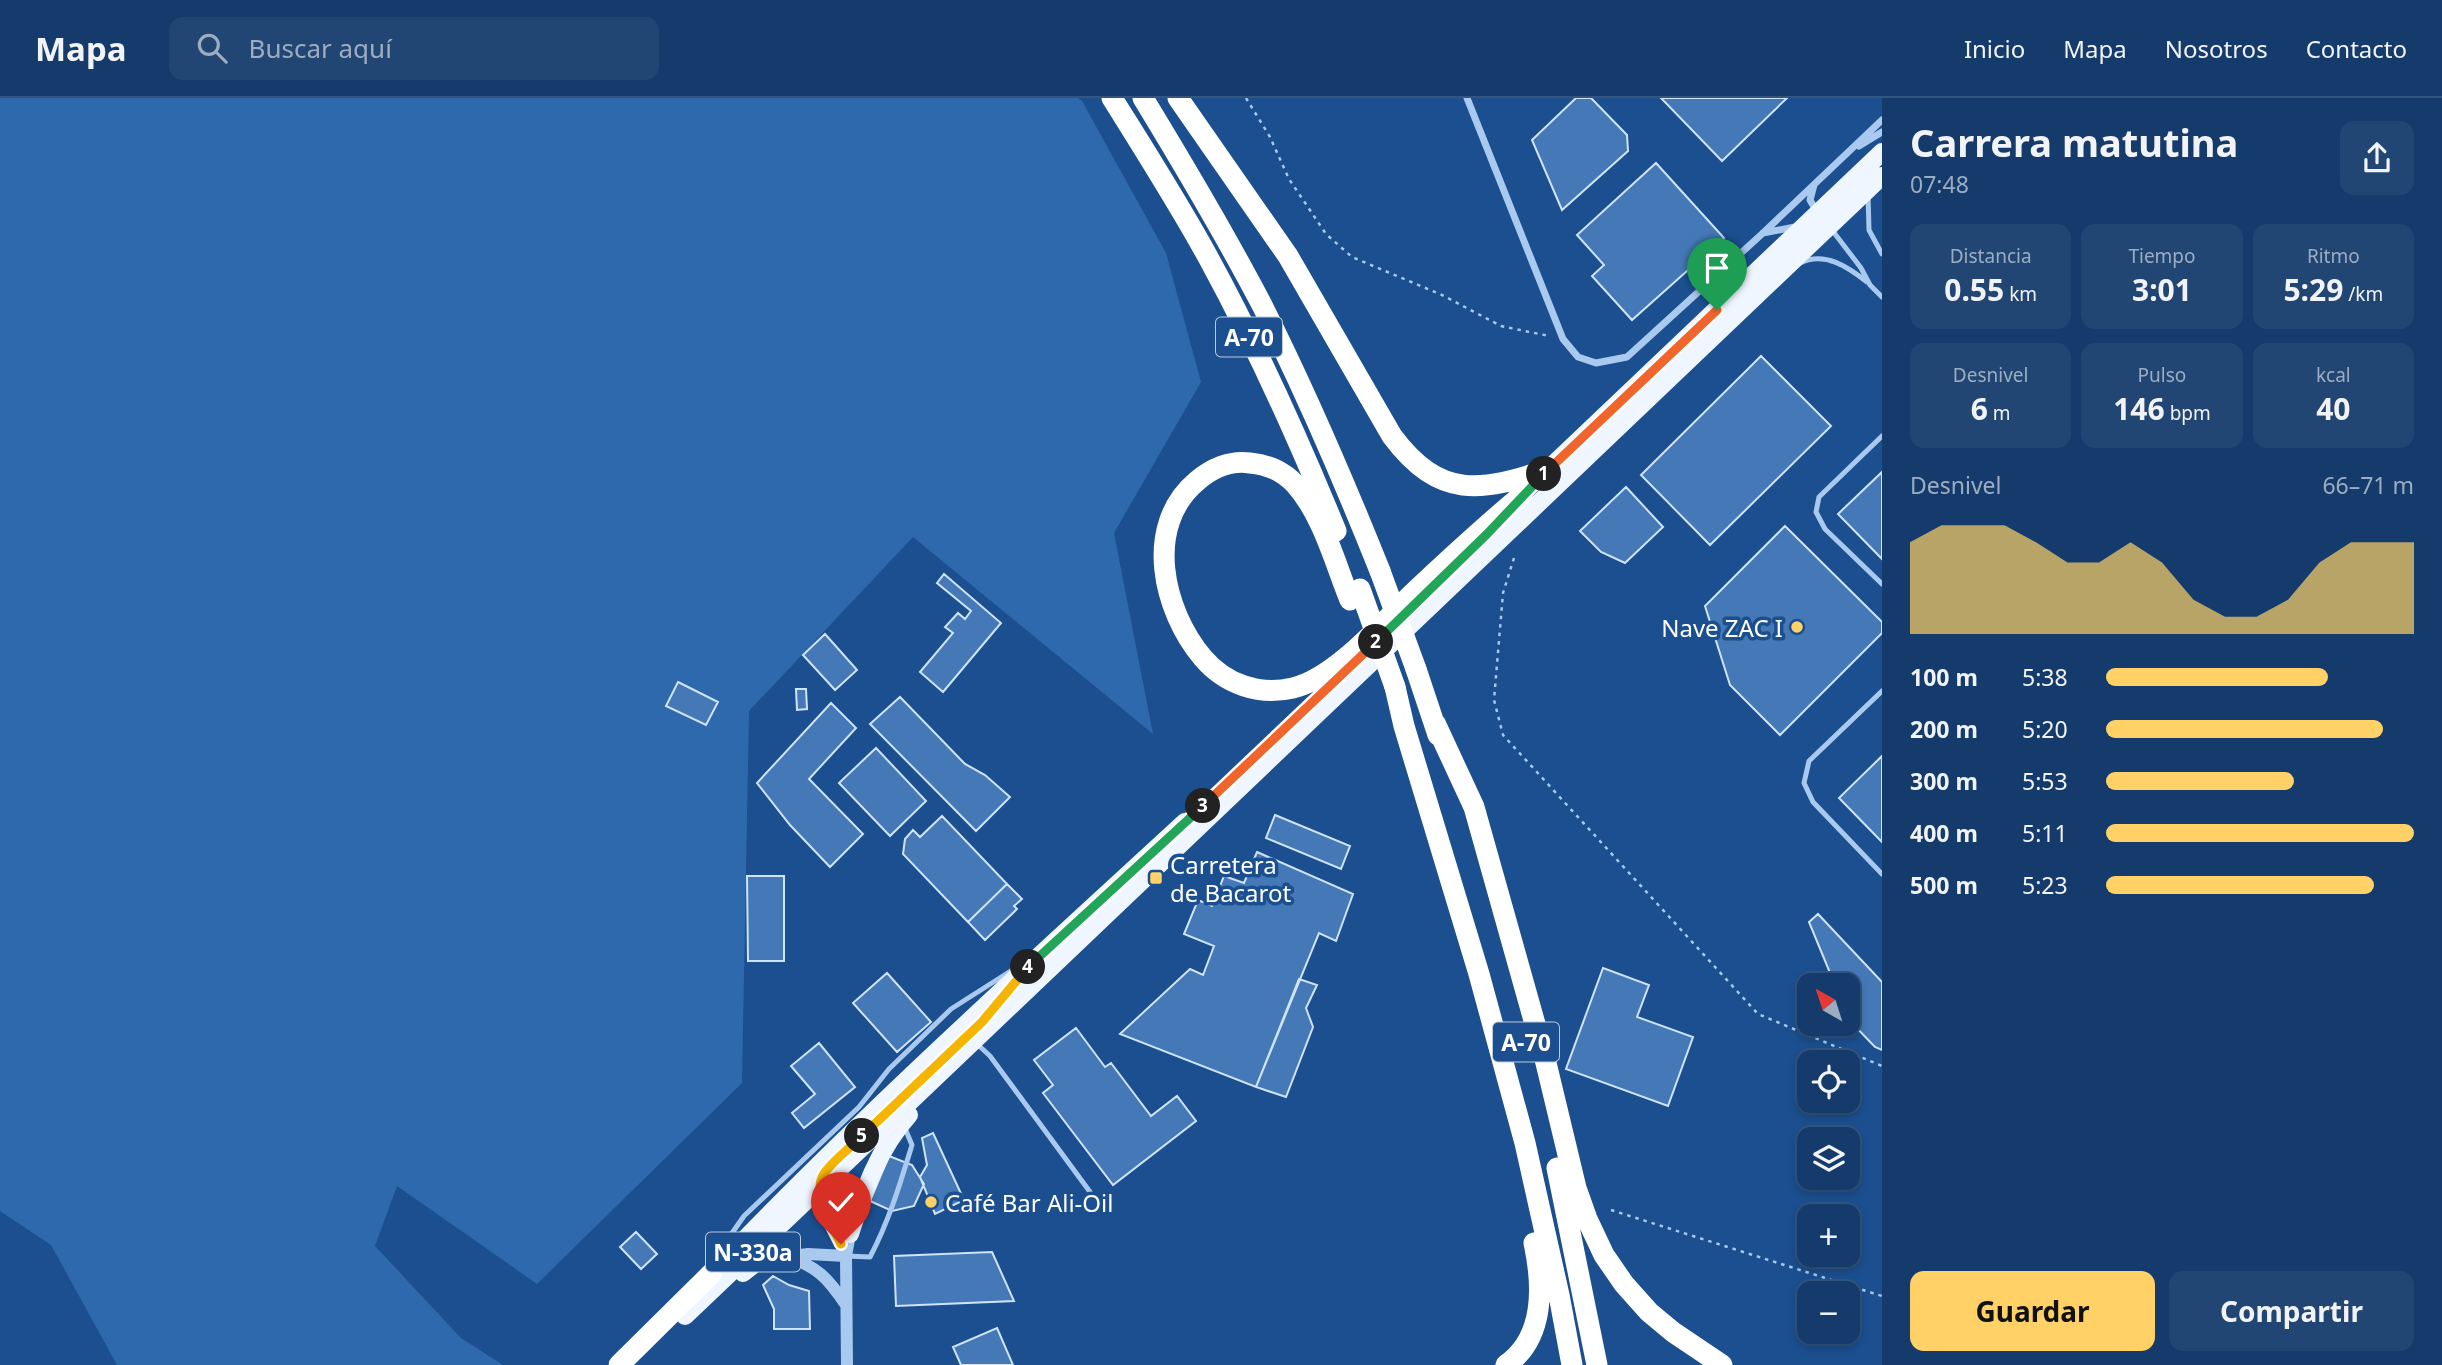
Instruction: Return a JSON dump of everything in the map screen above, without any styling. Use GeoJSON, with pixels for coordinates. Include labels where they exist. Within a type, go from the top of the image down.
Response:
{"type":"FeatureCollection","features":[{"type":"Feature","properties":{"kind":"highway","name":"A-70"},"geometry":{"type":"LineString","coordinates":[[1112,98],[1208,257],[1241,319],[1309,466],[1404,726],[1479,974],[1525,1143],[1572,1365]]}},
{"type":"Feature","properties":{"kind":"highway","name":"A-70"},"geometry":{"type":"LineString","coordinates":[[1143,98],[1263,307],[1317,419],[1380,571],[1416,669],[1483,880],[1544,1110],[1597,1365]]}},
{"type":"Feature","properties":{"kind":"highway"},"geometry":{"type":"LineString","coordinates":[[1178,98],[1288,256],[1402,450],[1436,476],[1461,486],[1487,487],[1549,469]]}},
{"type":"Feature","properties":{"kind":"highway"},"geometry":{"type":"LineString","coordinates":[[1355,594],[1306,500],[1296,485],[1281,472],[1266,465],[1245,462],[1223,465],[1206,473],[1188,488],[1175,508],[1167,532],[1164,566],[1168,592],[1180,626],[1212,669],[1228,680],[1249,688],[1272,691],[1293,688],[1333,669],[1522,495]]}},
{"type":"Feature","properties":{"kind":"highway"},"geometry":{"type":"LineString","coordinates":[[1435,723],[1474,807],[1546,1063],[1576,1188],[1587,1219],[1604,1255],[1624,1284],[1649,1312],[1682,1339],[1722,1365]]}},
{"type":"Feature","properties":{"kind":"highway"},"geometry":{"type":"LineString","coordinates":[[1506,1365],[1525,1347],[1535,1327],[1539,1300],[1538,1264],[1512,1140],[1511,1096]]}},
{"type":"Feature","properties":{"kind":"highway"},"geometry":{"type":"LineString","coordinates":[[619,1365],[718,1267]]}},
{"type":"Feature","properties":{"kind":"highway"},"geometry":{"type":"LineString","coordinates":[[638,1365],[685,1317]]}},
{"type":"Feature","properties":{"kind":"main road","name":"N-330a"},"geometry":{"type":"LineString","coordinates":[[718,1267],[837,1148],[1039,956],[1335,681],[1487,534],[1549,469],[1818,222],[1882,152]]}},
{"type":"Feature","properties":{"kind":"main road","name":"N-330a"},"geometry":{"type":"LineString","coordinates":[[685,1317],[1780,275],[1818,222],[1869,189],[1882,176]]}},
{"type":"Feature","properties":{"kind":"main road"},"geometry":{"type":"LineString","coordinates":[[718,1267],[774,1221],[807,1189],[820,1188],[823,1173],[982,1022],[1018,976]]}},
{"type":"Feature","properties":{"kind":"main road"},"geometry":{"type":"LineString","coordinates":[[850,1234],[871,1175],[883,1151],[902,1123],[974,1041]]}},
{"type":"Feature","properties":{"kind":"main road"},"geometry":{"type":"LineString","coordinates":[[685,1317],[708,1307],[757,1262],[785,1256]]}},
{"type":"Feature","properties":{"kind":"street"},"geometry":{"type":"LineString","coordinates":[[1467,98],[1563,339],[1578,357],[1596,363],[1627,357],[1882,120]]}},
{"type":"Feature","properties":{"kind":"street"},"geometry":{"type":"LineString","coordinates":[[1848,152],[1882,132]]}},
{"type":"Feature","properties":{"kind":"street"},"geometry":{"type":"LineString","coordinates":[[1763,233],[1818,222],[1810,200],[1815,184]]}},
{"type":"Feature","properties":{"kind":"street"},"geometry":{"type":"LineString","coordinates":[[820,1188],[837,1197],[849,1223],[846,1256],[847,1365]]}},
{"type":"Feature","properties":{"kind":"street"},"geometry":{"type":"LineString","coordinates":[[820,1188],[824,1207],[846,1256]]}},
{"type":"Feature","properties":{"kind":"street"},"geometry":{"type":"LineString","coordinates":[[785,1256],[846,1256]]}},
{"type":"Feature","properties":{"kind":"street"},"geometry":{"type":"LineString","coordinates":[[785,1256],[805,1263],[827,1278],[846,1306]]}},
{"type":"Feature","properties":{"kind":"lane"},"geometry":{"type":"LineString","coordinates":[[1869,189],[1869,230],[1882,254]]}},
{"type":"Feature","properties":{"kind":"lane"},"geometry":{"type":"LineString","coordinates":[[1818,222],[1861,268],[1870,285]]}},
{"type":"Feature","properties":{"kind":"lane"},"geometry":{"type":"LineString","coordinates":[[1780,275],[1804,260],[1825,258],[1846,265],[1882,298]]}},
{"type":"Feature","properties":{"kind":"lane"},"geometry":{"type":"LineString","coordinates":[[1882,436],[1819,497],[1816,512],[1825,528],[1882,584]]}},
{"type":"Feature","properties":{"kind":"lane"},"geometry":{"type":"LineString","coordinates":[[1882,691],[1809,761],[1804,783],[1813,802],[1882,874]]}},
{"type":"Feature","properties":{"kind":"lane"},"geometry":{"type":"LineString","coordinates":[[718,1267],[718,1253],[744,1216],[859,1107],[889,1069],[951,1009],[1002,974],[1039,956]]}},
{"type":"Feature","properties":{"kind":"lane"},"geometry":{"type":"LineString","coordinates":[[974,1041],[990,1056],[1093,1196]]}},
{"type":"Feature","properties":{"kind":"lane"},"geometry":{"type":"LineString","coordinates":[[846,1256],[870,1257],[884,1232],[912,1145],[902,1123]]}},
{"type":"Feature","properties":{"kind":"path"},"geometry":{"type":"LineString","coordinates":[[1246,98],[1270,137],[1289,179],[1326,234],[1352,257],[1442,295],[1501,326],[1563,339]]}},
{"type":"Feature","properties":{"kind":"path"},"geometry":{"type":"LineString","coordinates":[[1514,558],[1503,593],[1494,700],[1503,735],[1758,1014],[1882,1066]]}},
{"type":"Feature","properties":{"kind":"path"},"geometry":{"type":"LineString","coordinates":[[1611,1210],[1882,1296]]}},
{"type":"Feature","properties":{"kind":"shaded area"},"geometry":{"type":"Polygon","coordinates":[[[0,98],[1078,98],[1166,253],[1201,382],[1114,533],[1153,734],[913,537],[749,711],[742,1083],[537,1284],[397,1186],[375,1246],[461,1338],[503,1365],[117,1365],[51,1245],[0,1211],[0,98]]]}},
{"type":"Feature","properties":{"kind":"building"},"geometry":{"type":"Polygon","coordinates":[[[1576,98],[1591,98],[1627,135],[1628,151],[1562,210],[1532,140],[1576,98]]]}},
{"type":"Feature","properties":{"kind":"building"},"geometry":{"type":"Polygon","coordinates":[[[1661,98],[1787,98],[1722,161],[1661,98]]]}},
{"type":"Feature","properties":{"kind":"building"},"geometry":{"type":"Polygon","coordinates":[[[1656,163],[1724,238],[1632,320],[1592,276],[1604,265],[1577,235],[1656,163]]]}},
{"type":"Feature","properties":{"kind":"building"},"geometry":{"type":"Polygon","coordinates":[[[1761,356],[1831,426],[1710,545],[1641,475],[1761,356]]]}},
{"type":"Feature","properties":{"kind":"building"},"geometry":{"type":"Polygon","coordinates":[[[1882,472],[1882,559],[1838,514],[1882,472]]]}},
{"type":"Feature","properties":{"kind":"building"},"geometry":{"type":"Polygon","coordinates":[[[1626,487],[1663,527],[1625,563],[1601,552],[1580,531],[1626,487]]]}},
{"type":"Feature","properties":{"kind":"building","name":"Nave ZAC I"},"geometry":{"type":"Polygon","coordinates":[[[1785,526],[1882,622],[1882,633],[1780,735],[1730,685],[1705,606],[1785,526]]]}},
{"type":"Feature","properties":{"kind":"building"},"geometry":{"type":"Polygon","coordinates":[[[944,574],[1001,623],[943,692],[920,672],[953,633],[945,627],[958,613],[965,619],[971,611],[937,583],[944,574]]]}},
{"type":"Feature","properties":{"kind":"building"},"geometry":{"type":"Polygon","coordinates":[[[825,634],[857,670],[835,690],[803,655],[825,634]]]}},
{"type":"Feature","properties":{"kind":"building"},"geometry":{"type":"Polygon","coordinates":[[[678,682],[718,702],[706,725],[666,706],[678,682]]]}},
{"type":"Feature","properties":{"kind":"building"},"geometry":{"type":"Polygon","coordinates":[[[796,689],[806,689],[807,709],[797,710],[796,689]]]}},
{"type":"Feature","properties":{"kind":"building"},"geometry":{"type":"Polygon","coordinates":[[[900,697],[965,764],[985,775],[1010,797],[976,831],[870,724],[900,697]]]}},
{"type":"Feature","properties":{"kind":"building"},"geometry":{"type":"Polygon","coordinates":[[[831,703],[856,728],[809,779],[863,834],[830,867],[790,825],[757,783],[831,703]]]}},
{"type":"Feature","properties":{"kind":"building"},"geometry":{"type":"Polygon","coordinates":[[[876,748],[926,801],[890,836],[839,783],[876,748]]]}},
{"type":"Feature","properties":{"kind":"building"},"geometry":{"type":"Polygon","coordinates":[[[1882,756],[1882,842],[1839,798],[1882,756]]]}},
{"type":"Feature","properties":{"kind":"building"},"geometry":{"type":"Polygon","coordinates":[[[1275,815],[1350,846],[1341,869],[1266,838],[1275,815]]]}},
{"type":"Feature","properties":{"kind":"building"},"geometry":{"type":"Polygon","coordinates":[[[942,816],[1007,884],[968,922],[903,854],[905,839],[913,830],[920,837],[942,816]]]}},
{"type":"Feature","properties":{"kind":"building"},"geometry":{"type":"Polygon","coordinates":[[[1257,852],[1353,894],[1336,941],[1319,933],[1256,1087],[1120,1034],[1190,969],[1203,975],[1214,946],[1184,934],[1198,900],[1212,906],[1224,876],[1244,883],[1257,852]]]}},
{"type":"Feature","properties":{"kind":"building"},"geometry":{"type":"Polygon","coordinates":[[[747,876],[784,876],[784,961],[748,961],[747,876]]]}},
{"type":"Feature","properties":{"kind":"building"},"geometry":{"type":"Polygon","coordinates":[[[1007,884],[1022,899],[1014,906],[1017,909],[985,940],[968,922],[1007,884]]]}},
{"type":"Feature","properties":{"kind":"building"},"geometry":{"type":"Polygon","coordinates":[[[1818,914],[1882,982],[1882,1050],[1875,1047],[1860,1031],[1860,973],[1830,973],[1809,922],[1818,914]]]}},
{"type":"Feature","properties":{"kind":"building"},"geometry":{"type":"Polygon","coordinates":[[[1603,968],[1649,985],[1637,1017],[1693,1037],[1668,1106],[1566,1069],[1603,968]]]}},
{"type":"Feature","properties":{"kind":"building"},"geometry":{"type":"Polygon","coordinates":[[[887,973],[931,1022],[897,1052],[853,1003],[887,973]]]}},
{"type":"Feature","properties":{"kind":"building"},"geometry":{"type":"Polygon","coordinates":[[[1299,979],[1317,985],[1306,1008],[1313,1027],[1286,1097],[1256,1087],[1299,979]]]}},
{"type":"Feature","properties":{"kind":"building"},"geometry":{"type":"Polygon","coordinates":[[[1076,1028],[1105,1067],[1111,1063],[1151,1116],[1177,1096],[1196,1121],[1113,1185],[1043,1093],[1053,1085],[1034,1060],[1076,1028]]]}},
{"type":"Feature","properties":{"kind":"building"},"geometry":{"type":"Polygon","coordinates":[[[819,1043],[855,1087],[804,1128],[792,1113],[815,1094],[791,1066],[819,1043]]]}},
{"type":"Feature","properties":{"kind":"building"},"geometry":{"type":"Polygon","coordinates":[[[933,1133],[964,1200],[935,1214],[920,1177],[927,1165],[922,1138],[933,1133]]]}},
{"type":"Feature","properties":{"kind":"building"},"geometry":{"type":"Polygon","coordinates":[[[889,1156],[912,1165],[924,1184],[914,1206],[892,1211],[870,1201],[889,1156]]]}},
{"type":"Feature","properties":{"kind":"building"},"geometry":{"type":"Polygon","coordinates":[[[636,1232],[657,1254],[641,1269],[620,1247],[636,1232]]]}},
{"type":"Feature","properties":{"kind":"building"},"geometry":{"type":"Polygon","coordinates":[[[992,1252],[1014,1301],[896,1306],[894,1256],[992,1252]]]}},
{"type":"Feature","properties":{"kind":"building"},"geometry":{"type":"Polygon","coordinates":[[[773,1276],[789,1285],[809,1291],[810,1329],[774,1329],[774,1309],[763,1285],[773,1276]]]}},
{"type":"Feature","properties":{"kind":"building"},"geometry":{"type":"Polygon","coordinates":[[[997,1328],[1013,1365],[961,1365],[953,1347],[997,1328]]]}},
{"type":"Feature","properties":{"kind":"place","name":"Nave ZAC I"},"geometry":{"type":"Point","coordinates":[1797,627]}},
{"type":"Feature","properties":{"kind":"place","name":"Carretera de Bacarot"},"geometry":{"type":"Point","coordinates":[1156,878]}},
{"type":"Feature","properties":{"kind":"place","name":"Café Bar Ali-Oil"},"geometry":{"type":"Point","coordinates":[931,1202]}},
{"type":"Feature","properties":{"kind":"route"},"geometry":{"type":"LineString","coordinates":[[841,1244],[822,1200],[820,1188],[823,1173],[982,1022],[1018,976],[1335,681],[1487,534],[1522,495],[1717,310]]}}]}
